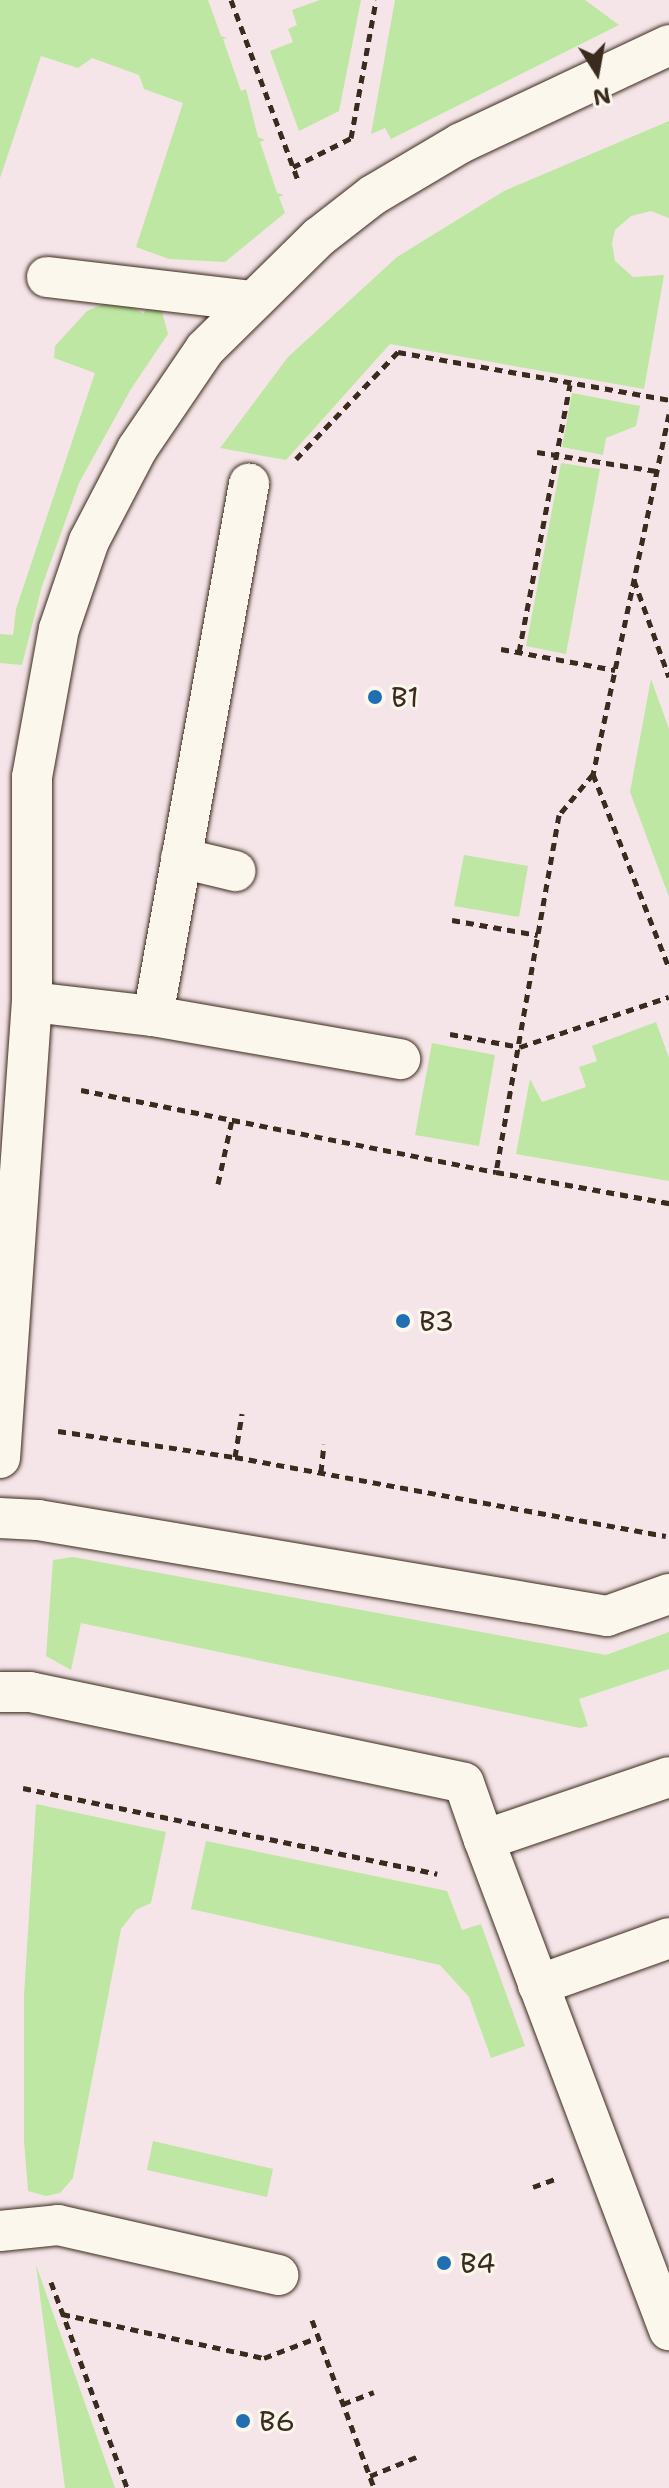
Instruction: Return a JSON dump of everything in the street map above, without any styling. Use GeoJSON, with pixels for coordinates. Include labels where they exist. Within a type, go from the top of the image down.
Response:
{"type":"FeatureCollection","features":[{"type":"Feature","properties":{"kind":"lane"},"geometry":{"type":"LineString","coordinates":[[0,1458],[32,1002],[32,777],[59,629],[89,541],[137,449],[205,349],[250,301],[319,237],[373,195],[461,143],[669,45]]}},
{"type":"Feature","properties":{"kind":"lane"},"geometry":{"type":"LineString","coordinates":[[47,277],[250,301]]}},
{"type":"Feature","properties":{"kind":"lane"},"geometry":{"type":"LineString","coordinates":[[153,1016],[249,484]]}},
{"type":"Feature","properties":{"kind":"lane"},"geometry":{"type":"LineString","coordinates":[[181,858],[235,871]]}},
{"type":"Feature","properties":{"kind":"lane"},"geometry":{"type":"LineString","coordinates":[[32,1002],[153,1016],[400,1059]]}},
{"type":"Feature","properties":{"kind":"lane"},"geometry":{"type":"LineString","coordinates":[[0,1518],[38,1520],[607,1616],[669,1594]]}},
{"type":"Feature","properties":{"kind":"lane"},"geometry":{"type":"LineString","coordinates":[[0,1692],[30,1692],[464,1783],[669,2330]]}},
{"type":"Feature","properties":{"kind":"lane"},"geometry":{"type":"LineString","coordinates":[[484,1840],[669,1777]]}},
{"type":"Feature","properties":{"kind":"lane"},"geometry":{"type":"LineString","coordinates":[[538,1985],[669,1938]]}},
{"type":"Feature","properties":{"kind":"lane"},"geometry":{"type":"LineString","coordinates":[[0,2231],[58,2225],[278,2275]]}},
{"type":"Feature","properties":{"kind":"path"},"geometry":{"type":"LineString","coordinates":[[231,0],[319,237]]}},
{"type":"Feature","properties":{"kind":"path"},"geometry":{"type":"LineString","coordinates":[[293,167],[351,138],[376,0]]}},
{"type":"Feature","properties":{"kind":"path"},"geometry":{"type":"LineString","coordinates":[[294,462],[398,352],[570,385],[669,400]]}},
{"type":"Feature","properties":{"kind":"path"},"geometry":{"type":"LineString","coordinates":[[519,652],[570,385]]}},
{"type":"Feature","properties":{"kind":"path"},"geometry":{"type":"LineString","coordinates":[[496,1172],[559,815],[593,774],[669,414]]}},
{"type":"Feature","properties":{"kind":"path"},"geometry":{"type":"LineString","coordinates":[[537,452],[657,471]]}},
{"type":"Feature","properties":{"kind":"path"},"geometry":{"type":"LineString","coordinates":[[634,579],[669,677]]}},
{"type":"Feature","properties":{"kind":"path"},"geometry":{"type":"LineString","coordinates":[[501,649],[615,670]]}},
{"type":"Feature","properties":{"kind":"path"},"geometry":{"type":"LineString","coordinates":[[593,774],[669,968]]}},
{"type":"Feature","properties":{"kind":"path"},"geometry":{"type":"LineString","coordinates":[[452,920],[538,935]]}},
{"type":"Feature","properties":{"kind":"path"},"geometry":{"type":"LineString","coordinates":[[400,1059],[433,1031],[520,1047],[669,997]]}},
{"type":"Feature","properties":{"kind":"path"},"geometry":{"type":"LineString","coordinates":[[71,1088],[669,1203]]}},
{"type":"Feature","properties":{"kind":"path"},"geometry":{"type":"LineString","coordinates":[[218,1184],[232,1120]]}},
{"type":"Feature","properties":{"kind":"path"},"geometry":{"type":"LineString","coordinates":[[235,1457],[242,1414]]}},
{"type":"Feature","properties":{"kind":"path"},"geometry":{"type":"LineString","coordinates":[[45,1429],[235,1457],[669,1537]]}},
{"type":"Feature","properties":{"kind":"path"},"geometry":{"type":"LineString","coordinates":[[321,1472],[324,1444]]}},
{"type":"Feature","properties":{"kind":"path"},"geometry":{"type":"LineString","coordinates":[[23,1788],[442,1875]]}},
{"type":"Feature","properties":{"kind":"path"},"geometry":{"type":"LineString","coordinates":[[48,2275],[127,2488]]}},
{"type":"Feature","properties":{"kind":"path"},"geometry":{"type":"LineString","coordinates":[[309,2310],[374,2488]]}},
{"type":"Feature","properties":{"kind":"path"},"geometry":{"type":"LineString","coordinates":[[62,2314],[264,2358],[319,2337]]}},
{"type":"Feature","properties":{"kind":"path"},"geometry":{"type":"LineString","coordinates":[[343,2404],[374,2392]]}},
{"type":"Feature","properties":{"kind":"path"},"geometry":{"type":"LineString","coordinates":[[370,2476],[416,2457]]}},
{"type":"Feature","properties":{"kind":"green space"},"geometry":{"type":"Polygon","coordinates":[[[0,0],[208,0],[221,36],[227,38],[223,39],[241,91],[246,89],[258,137],[265,140],[260,142],[277,193],[284,195],[279,197],[285,213],[225,262],[169,259],[136,247],[183,103],[144,89],[139,75],[92,58],[78,68],[41,56],[0,178],[0,0]]]}},
{"type":"Feature","properties":{"kind":"green space"},"geometry":{"type":"Polygon","coordinates":[[[320,0],[361,0],[339,111],[299,131],[270,51],[293,42],[288,29],[297,25],[292,10],[320,0]]]}},
{"type":"Feature","properties":{"kind":"green space"},"geometry":{"type":"Polygon","coordinates":[[[395,0],[585,0],[619,25],[391,139],[385,128],[371,134],[395,0]]]}},
{"type":"Feature","properties":{"kind":"green space"},"geometry":{"type":"Polygon","coordinates":[[[669,121],[669,218],[651,211],[631,216],[615,230],[612,243],[615,261],[633,277],[664,275],[644,389],[390,344],[286,460],[220,448],[288,357],[397,257],[504,191],[669,121]]]}},
{"type":"Feature","properties":{"kind":"green space"},"geometry":{"type":"Polygon","coordinates":[[[120,297],[143,314],[151,301],[161,308],[168,334],[131,389],[79,483],[42,586],[22,665],[0,663],[0,634],[13,635],[16,609],[95,373],[54,358],[55,346],[87,311],[120,297]]]}},
{"type":"Feature","properties":{"kind":"green space"},"geometry":{"type":"Polygon","coordinates":[[[572,393],[640,406],[636,426],[606,438],[603,455],[562,447],[572,393]]]}},
{"type":"Feature","properties":{"kind":"green space"},"geometry":{"type":"Polygon","coordinates":[[[561,463],[600,469],[566,654],[526,646],[561,463]]]}},
{"type":"Feature","properties":{"kind":"green space"},"geometry":{"type":"Polygon","coordinates":[[[651,679],[669,729],[669,897],[630,792],[651,679]]]}},
{"type":"Feature","properties":{"kind":"green space"},"geometry":{"type":"Polygon","coordinates":[[[464,855],[528,866],[519,917],[454,906],[464,855]]]}},
{"type":"Feature","properties":{"kind":"green space"},"geometry":{"type":"Polygon","coordinates":[[[656,1022],[669,1058],[669,1181],[516,1154],[530,1079],[542,1102],[586,1087],[579,1067],[597,1061],[592,1046],[656,1022]]]}},
{"type":"Feature","properties":{"kind":"green space"},"geometry":{"type":"Polygon","coordinates":[[[432,1043],[495,1055],[479,1146],[415,1135],[432,1043]]]}},
{"type":"Feature","properties":{"kind":"green space"},"geometry":{"type":"Polygon","coordinates":[[[73,1557],[606,1655],[669,1632],[669,1669],[579,1699],[588,1726],[580,1728],[81,1623],[71,1670],[46,1656],[53,1560],[73,1557]]]}},
{"type":"Feature","properties":{"kind":"green space"},"geometry":{"type":"Polygon","coordinates":[[[36,1804],[166,1832],[151,1903],[136,1910],[121,1929],[73,2178],[60,2193],[46,2196],[28,2191],[24,2141],[24,1995],[36,1804]]]}},
{"type":"Feature","properties":{"kind":"green space"},"geometry":{"type":"Polygon","coordinates":[[[206,1841],[447,1891],[462,1930],[481,1924],[525,2046],[491,2058],[469,1997],[440,1965],[191,1909],[206,1841]]]}},
{"type":"Feature","properties":{"kind":"green space"},"geometry":{"type":"Polygon","coordinates":[[[153,2141],[273,2169],[267,2197],[147,2170],[153,2141]]]}},
{"type":"Feature","properties":{"kind":"green space"},"geometry":{"type":"Polygon","coordinates":[[[36,2265],[115,2488],[65,2488],[36,2265]]]}},
{"type":"Feature","properties":{"kind":"place","name":"B1"},"geometry":{"type":"Point","coordinates":[375,697]}},
{"type":"Feature","properties":{"kind":"place","name":"B3"},"geometry":{"type":"Point","coordinates":[403,1321]}},
{"type":"Feature","properties":{"kind":"place","name":"B4"},"geometry":{"type":"Point","coordinates":[444,2263]}},
{"type":"Feature","properties":{"kind":"place","name":"B6"},"geometry":{"type":"Point","coordinates":[243,2421]}}]}
